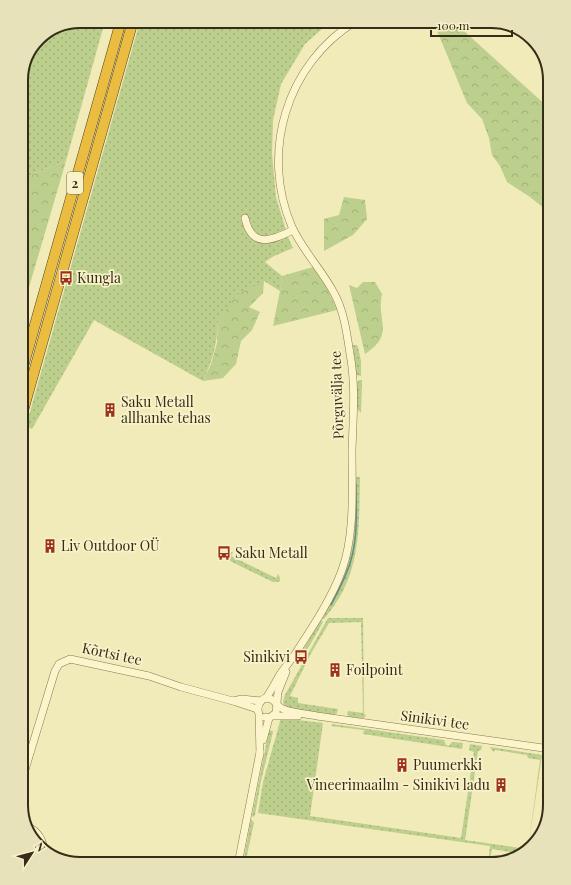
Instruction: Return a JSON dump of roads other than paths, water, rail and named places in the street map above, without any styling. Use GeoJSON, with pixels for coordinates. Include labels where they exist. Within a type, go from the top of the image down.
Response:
{"type":"FeatureCollection","features":[{"type":"Feature","properties":{"kind":"highway","name":"2"},"geometry":{"type":"LineString","coordinates":[[28,349],[119,28]]}},
{"type":"Feature","properties":{"kind":"highway","name":"2"},"geometry":{"type":"LineString","coordinates":[[28,393],[131,28]]}},
{"type":"Feature","properties":{"kind":"street","name":"Põrguvälja tee"},"geometry":{"type":"LineString","coordinates":[[263,700],[295,654],[335,588],[348,550],[351,510],[353,390],[351,357],[340,307],[335,294],[293,230],[283,199],[278,173],[278,152],[286,108],[298,84],[316,56],[335,36],[346,28]]}},
{"type":"Feature","properties":{"kind":"street"},"geometry":{"type":"LineString","coordinates":[[245,218],[247,227],[251,232],[264,240],[272,240],[293,230]]}},
{"type":"Feature","properties":{"kind":"street","name":"Põrguvälja tee"},"geometry":{"type":"LineString","coordinates":[[277,705],[278,692],[295,654]]}},
{"type":"Feature","properties":{"kind":"street","name":"Kõrtsi tee"},"geometry":{"type":"LineString","coordinates":[[28,760],[55,671],[59,664],[69,659],[84,660],[149,676],[181,687],[233,700],[258,712]]}},
{"type":"Feature","properties":{"kind":"street"},"geometry":{"type":"LineString","coordinates":[[239,857],[260,756],[266,726],[276,713],[277,705],[270,698],[263,700],[258,704],[260,756]]}},
{"type":"Feature","properties":{"kind":"street","name":"Kõrtsi tee"},"geometry":{"type":"LineString","coordinates":[[233,700],[263,700]]}},
{"type":"Feature","properties":{"kind":"street","name":"Sinikivi tee"},"geometry":{"type":"LineString","coordinates":[[277,705],[284,709],[317,716],[543,748]]}},
{"type":"Feature","properties":{"kind":"street"},"geometry":{"type":"LineString","coordinates":[[258,712],[264,717],[272,717]]}},
{"type":"Feature","properties":{"kind":"street","name":"Sinikivi tee"},"geometry":{"type":"LineString","coordinates":[[272,717],[317,716]]}},
{"type":"Feature","properties":{"kind":"waterway"},"geometry":{"type":"LineString","coordinates":[[331,605],[346,575],[354,547],[356,484]]}},
{"type":"Feature","properties":{"kind":"place","name":"Kungla"},"geometry":{"type":"Point","coordinates":[66,278]}},
{"type":"Feature","properties":{"kind":"place","name":"Saku Metall allhanke tehas"},"geometry":{"type":"Point","coordinates":[110,410]}},
{"type":"Feature","properties":{"kind":"place","name":"Liv Outdoor OÜ"},"geometry":{"type":"Point","coordinates":[50,546]}},
{"type":"Feature","properties":{"kind":"place","name":"Saku Metall"},"geometry":{"type":"Point","coordinates":[224,553]}},
{"type":"Feature","properties":{"kind":"place","name":"Sinikivi"},"geometry":{"type":"Point","coordinates":[301,657]}},
{"type":"Feature","properties":{"kind":"place","name":"Foilpoint"},"geometry":{"type":"Point","coordinates":[335,670]}},
{"type":"Feature","properties":{"kind":"place","name":"Puumerkki"},"geometry":{"type":"Point","coordinates":[402,765]}},
{"type":"Feature","properties":{"kind":"place","name":"Vineerimaailm - Sinikivi ladu"},"geometry":{"type":"Point","coordinates":[501,785]}}]}
